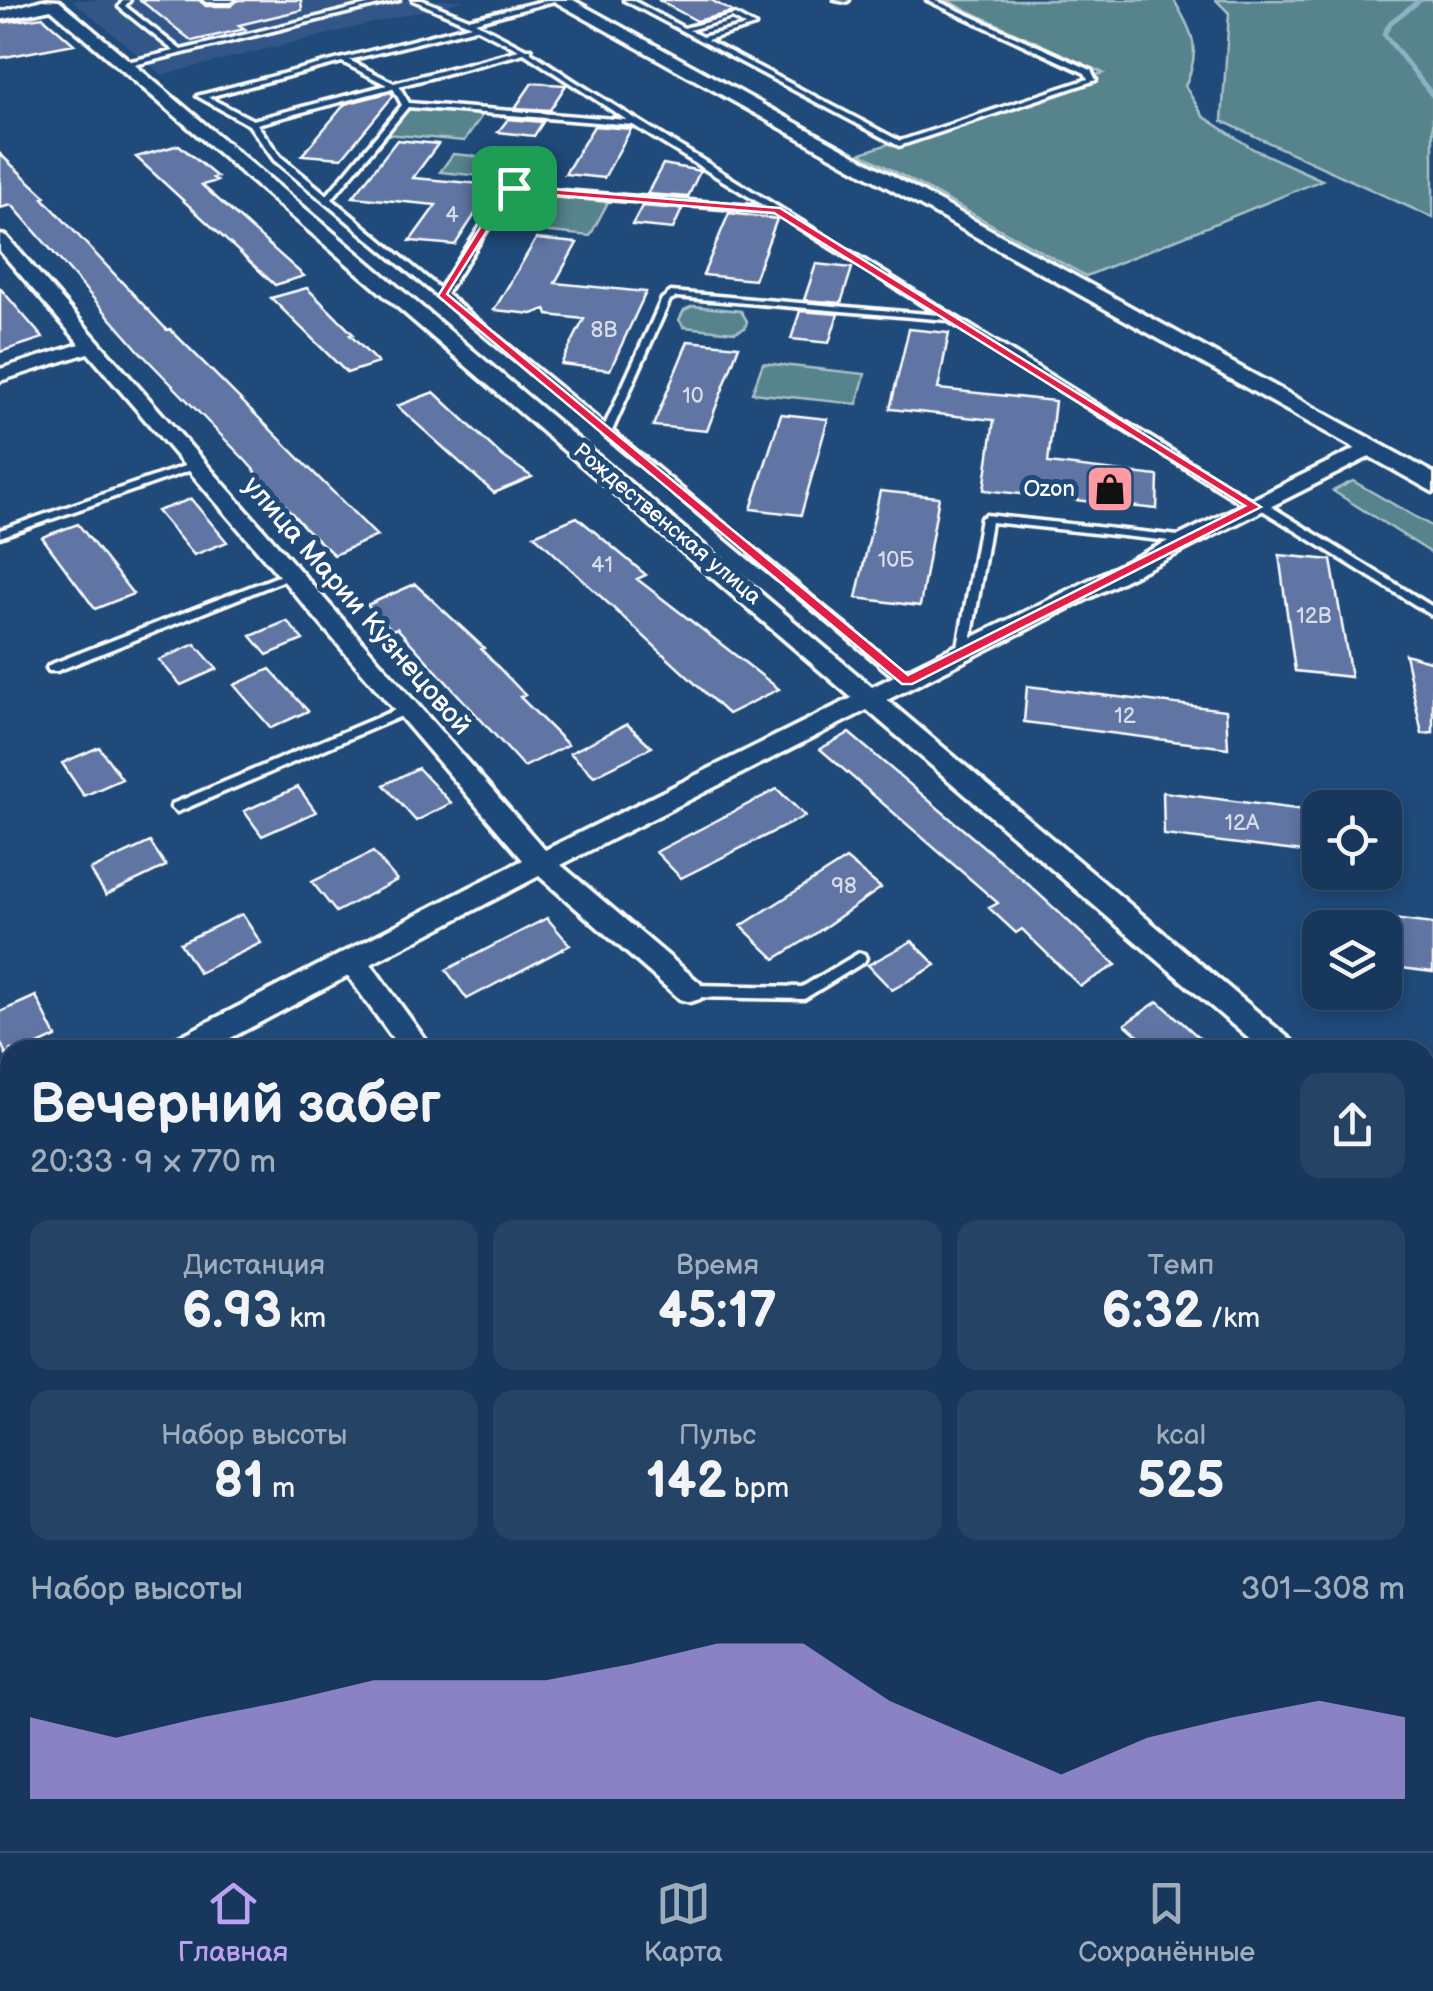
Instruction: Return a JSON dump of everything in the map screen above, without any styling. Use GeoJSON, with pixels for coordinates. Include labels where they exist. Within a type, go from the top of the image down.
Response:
{"type":"FeatureCollection","features":[{"type":"Feature","properties":{"kind":"street"},"geometry":{"type":"LineString","coordinates":[[558,0],[1433,484]]}},
{"type":"Feature","properties":{"kind":"street"},"geometry":{"type":"LineString","coordinates":[[0,16],[52,2]]}},
{"type":"Feature","properties":{"kind":"street","name":"Рождественская улица"},"geometry":{"type":"LineString","coordinates":[[52,2],[1270,1040]]}},
{"type":"Feature","properties":{"kind":"street","name":"улица Марии Кузнецовой"},"geometry":{"type":"LineString","coordinates":[[0,240],[11,268],[92,346],[540,862],[690,991]]}},
{"type":"Feature","properties":{"kind":"street"},"geometry":{"type":"LineString","coordinates":[[0,375],[92,346]]}},
{"type":"Feature","properties":{"kind":"street"},"geometry":{"type":"LineString","coordinates":[[201,1040],[540,862],[1370,449]]}},
{"type":"Feature","properties":{"kind":"street"},"geometry":{"type":"LineString","coordinates":[[353,962],[411,1040]]}},
{"type":"Feature","properties":{"kind":"lane"},"geometry":{"type":"LineString","coordinates":[[126,0],[121,6],[179,52]]}},
{"type":"Feature","properties":{"kind":"lane"},"geometry":{"type":"LineString","coordinates":[[206,0],[231,0]]}},
{"type":"Feature","properties":{"kind":"lane"},"geometry":{"type":"LineString","coordinates":[[126,65],[396,0]]}},
{"type":"Feature","properties":{"kind":"lane"},"geometry":{"type":"LineString","coordinates":[[416,0],[530,50],[570,82],[637,124],[1433,612]]}},
{"type":"Feature","properties":{"kind":"lane"},"geometry":{"type":"LineString","coordinates":[[558,0],[202,96],[252,123],[277,158],[907,681]]}},
{"type":"Feature","properties":{"kind":"lane"},"geometry":{"type":"LineString","coordinates":[[628,0],[899,144],[1092,80],[1088,72],[930,0]]}},
{"type":"Feature","properties":{"kind":"lane"},"geometry":{"type":"LineString","coordinates":[[838,0],[846,0]]}},
{"type":"Feature","properties":{"kind":"lane"},"geometry":{"type":"LineString","coordinates":[[684,30],[733,16],[752,26],[702,39]]}},
{"type":"Feature","properties":{"kind":"lane"},"geometry":{"type":"LineString","coordinates":[[252,123],[530,50]]}},
{"type":"Feature","properties":{"kind":"lane"},"geometry":{"type":"LineString","coordinates":[[343,60],[396,86],[406,105]]}},
{"type":"Feature","properties":{"kind":"lane"},"geometry":{"type":"LineString","coordinates":[[406,105],[637,124]]}},
{"type":"Feature","properties":{"kind":"lane"},"geometry":{"type":"LineString","coordinates":[[327,200],[406,105]]}},
{"type":"Feature","properties":{"kind":"lane"},"geometry":{"type":"LineString","coordinates":[[441,294],[506,194],[514,188],[777,210]]}},
{"type":"Feature","properties":{"kind":"lane"},"geometry":{"type":"LineString","coordinates":[[607,432],[666,299],[674,294],[951,318]]}},
{"type":"Feature","properties":{"kind":"lane"},"geometry":{"type":"LineString","coordinates":[[0,534],[196,465]]}},
{"type":"Feature","properties":{"kind":"lane"},"geometry":{"type":"LineString","coordinates":[[963,653],[984,519],[1188,540]]}},
{"type":"Feature","properties":{"kind":"lane"},"geometry":{"type":"LineString","coordinates":[[53,668],[291,574]]}},
{"type":"Feature","properties":{"kind":"lane"},"geometry":{"type":"LineString","coordinates":[[177,807],[407,708]]}},
{"type":"Feature","properties":{"kind":"lane"},"geometry":{"type":"LineString","coordinates":[[690,991],[804,993],[860,958]]}},
{"type":"Feature","properties":{"kind":"shaded area"},"geometry":{"type":"Polygon","coordinates":[[[72,0],[466,0],[162,75],[72,0]]]}},
{"type":"Feature","properties":{"kind":"green space"},"geometry":{"type":"Polygon","coordinates":[[[945,0],[1174,0],[1193,42],[1193,62],[1185,86],[1203,116],[1253,149],[1322,180],[1086,276],[861,153],[1103,73],[945,0]]]}},
{"type":"Feature","properties":{"kind":"green space"},"geometry":{"type":"Polygon","coordinates":[[[1216,0],[1433,0],[1433,218],[1222,121],[1229,13],[1216,0]]]}},
{"type":"Feature","properties":{"kind":"green space"},"geometry":{"type":"Polygon","coordinates":[[[408,107],[483,114],[464,141],[386,134],[408,107]]]}},
{"type":"Feature","properties":{"kind":"green space"},"geometry":{"type":"Polygon","coordinates":[[[453,154],[525,161],[513,179],[440,172],[453,154]]]}},
{"type":"Feature","properties":{"kind":"green space"},"geometry":{"type":"Polygon","coordinates":[[[520,194],[608,202],[590,236],[499,227],[520,194]]]}},
{"type":"Feature","properties":{"kind":"green space"},"geometry":{"type":"Polygon","coordinates":[[[693,306],[741,311],[747,321],[745,328],[735,332],[684,327],[679,320],[684,310],[693,306]]]}},
{"type":"Feature","properties":{"kind":"green space"},"geometry":{"type":"Polygon","coordinates":[[[763,363],[865,374],[857,404],[752,393],[763,363]]]}},
{"type":"Feature","properties":{"kind":"green space"},"geometry":{"type":"Polygon","coordinates":[[[1353,481],[1433,527],[1433,554],[1333,491],[1353,481]]]}},
{"type":"Feature","properties":{"kind":"building"},"geometry":{"type":"Polygon","coordinates":[[[140,0],[199,0],[206,6],[231,6],[238,0],[301,0],[302,10],[192,41],[140,0]]]}},
{"type":"Feature","properties":{"kind":"building"},"geometry":{"type":"Polygon","coordinates":[[[658,0],[711,0],[733,12],[697,21],[658,0]]]}},
{"type":"Feature","properties":{"kind":"building"},"geometry":{"type":"Polygon","coordinates":[[[43,17],[74,44],[0,58],[0,23],[43,17]]]}},
{"type":"Feature","properties":{"kind":"building"},"geometry":{"type":"Polygon","coordinates":[[[532,83],[566,85],[550,110],[515,108],[532,83]]]}},
{"type":"Feature","properties":{"kind":"building"},"geometry":{"type":"Polygon","coordinates":[[[391,92],[393,96],[342,158],[302,155],[345,104],[391,92]]]}},
{"type":"Feature","properties":{"kind":"building"},"geometry":{"type":"Polygon","coordinates":[[[508,119],[543,122],[534,136],[498,132],[508,119]]]}},
{"type":"Feature","properties":{"kind":"building"},"geometry":{"type":"Polygon","coordinates":[[[594,126],[631,129],[604,178],[565,174],[594,126]]]}},
{"type":"Feature","properties":{"kind":"building"},"geometry":{"type":"Polygon","coordinates":[[[397,140],[438,144],[413,178],[494,185],[455,245],[410,241],[436,205],[353,197],[397,140]]]}},
{"type":"Feature","properties":{"kind":"building"},"geometry":{"type":"Polygon","coordinates":[[[179,145],[217,177],[213,178],[217,181],[202,185],[304,276],[275,285],[136,157],[179,145]]]}},
{"type":"Feature","properties":{"kind":"building"},"geometry":{"type":"Polygon","coordinates":[[[0,154],[46,197],[43,198],[167,330],[377,536],[334,555],[305,528],[140,352],[12,205],[0,208],[0,154]]]}},
{"type":"Feature","properties":{"kind":"building"},"geometry":{"type":"Polygon","coordinates":[[[663,164],[700,171],[688,197],[647,194],[663,164]]]}},
{"type":"Feature","properties":{"kind":"building"},"geometry":{"type":"Polygon","coordinates":[[[642,206],[682,209],[673,229],[632,225],[642,206]]]}},
{"type":"Feature","properties":{"kind":"building"},"geometry":{"type":"Polygon","coordinates":[[[729,213],[777,219],[754,280],[703,275],[729,213]]]}},
{"type":"Feature","properties":{"kind":"building"},"geometry":{"type":"Polygon","coordinates":[[[536,239],[577,243],[555,283],[646,292],[610,370],[561,364],[584,319],[548,315],[546,309],[532,314],[494,310],[536,239]]]}},
{"type":"Feature","properties":{"kind":"building"},"geometry":{"type":"Polygon","coordinates":[[[816,264],[852,268],[841,303],[804,300],[816,264]]]}},
{"type":"Feature","properties":{"kind":"building"},"geometry":{"type":"Polygon","coordinates":[[[0,288],[43,338],[0,352],[0,288]]]}},
{"type":"Feature","properties":{"kind":"building"},"geometry":{"type":"Polygon","coordinates":[[[307,288],[378,363],[347,373],[271,298],[307,288]]]}},
{"type":"Feature","properties":{"kind":"building"},"geometry":{"type":"Polygon","coordinates":[[[800,311],[838,314],[829,343],[791,339],[800,311]]]}},
{"type":"Feature","properties":{"kind":"building"},"geometry":{"type":"Polygon","coordinates":[[[909,329],[949,333],[938,389],[1055,401],[1048,463],[1158,476],[1157,509],[984,490],[994,420],[890,409],[909,329]]]}},
{"type":"Feature","properties":{"kind":"building"},"geometry":{"type":"Polygon","coordinates":[[[688,341],[739,346],[707,431],[653,426],[688,341]]]}},
{"type":"Feature","properties":{"kind":"building"},"geometry":{"type":"Polygon","coordinates":[[[434,392],[501,455],[532,477],[494,493],[397,406],[434,392]]]}},
{"type":"Feature","properties":{"kind":"building"},"geometry":{"type":"Polygon","coordinates":[[[781,414],[828,419],[801,515],[751,509],[781,414]]]}},
{"type":"Feature","properties":{"kind":"building"},"geometry":{"type":"Polygon","coordinates":[[[880,491],[939,497],[920,606],[856,598],[880,491]]]}},
{"type":"Feature","properties":{"kind":"building"},"geometry":{"type":"Polygon","coordinates":[[[191,499],[227,542],[194,555],[157,511],[191,499]]]}},
{"type":"Feature","properties":{"kind":"building"},"geometry":{"type":"Polygon","coordinates":[[[577,517],[646,575],[637,579],[779,689],[728,714],[534,535],[577,517]]]}},
{"type":"Feature","properties":{"kind":"building"},"geometry":{"type":"Polygon","coordinates":[[[78,524],[133,594],[95,609],[42,537],[78,524]]]}},
{"type":"Feature","properties":{"kind":"building"},"geometry":{"type":"Polygon","coordinates":[[[1279,555],[1331,560],[1351,677],[1295,671],[1279,555]]]}},
{"type":"Feature","properties":{"kind":"building"},"geometry":{"type":"Polygon","coordinates":[[[415,584],[484,648],[481,649],[525,695],[520,697],[568,745],[524,767],[397,628],[392,630],[367,605],[415,584]]]}},
{"type":"Feature","properties":{"kind":"building"},"geometry":{"type":"Polygon","coordinates":[[[287,621],[303,640],[267,655],[251,636],[287,621]]]}},
{"type":"Feature","properties":{"kind":"building"},"geometry":{"type":"Polygon","coordinates":[[[195,644],[217,669],[181,685],[159,660],[195,644]]]}},
{"type":"Feature","properties":{"kind":"building"},"geometry":{"type":"Polygon","coordinates":[[[1405,654],[1433,662],[1433,733],[1422,734],[1405,654]]]}},
{"type":"Feature","properties":{"kind":"building"},"geometry":{"type":"Polygon","coordinates":[[[270,669],[308,711],[271,728],[234,685],[270,669]]]}},
{"type":"Feature","properties":{"kind":"building"},"geometry":{"type":"Polygon","coordinates":[[[1027,686],[1226,710],[1228,748],[1024,722],[1027,686]]]}},
{"type":"Feature","properties":{"kind":"building"},"geometry":{"type":"Polygon","coordinates":[[[627,724],[652,747],[594,776],[570,753],[627,724]]]}},
{"type":"Feature","properties":{"kind":"building"},"geometry":{"type":"Polygon","coordinates":[[[849,733],[1029,885],[1116,965],[1080,986],[1022,929],[1016,933],[989,908],[998,903],[820,749],[849,733]]]}},
{"type":"Feature","properties":{"kind":"building"},"geometry":{"type":"Polygon","coordinates":[[[99,747],[122,779],[84,796],[62,763],[99,747]]]}},
{"type":"Feature","properties":{"kind":"building"},"geometry":{"type":"Polygon","coordinates":[[[418,768],[451,803],[416,821],[384,785],[418,768]]]}},
{"type":"Feature","properties":{"kind":"building"},"geometry":{"type":"Polygon","coordinates":[[[298,787],[316,812],[262,836],[244,811],[298,787]]]}},
{"type":"Feature","properties":{"kind":"building"},"geometry":{"type":"Polygon","coordinates":[[[777,789],[805,816],[681,878],[656,852],[777,789]]]}},
{"type":"Feature","properties":{"kind":"building"},"geometry":{"type":"Polygon","coordinates":[[[1163,792],[1302,810],[1302,852],[1164,835],[1163,792]]]}},
{"type":"Feature","properties":{"kind":"building"},"geometry":{"type":"Polygon","coordinates":[[[150,842],[166,866],[106,895],[90,870],[150,842]]]}},
{"type":"Feature","properties":{"kind":"building"},"geometry":{"type":"Polygon","coordinates":[[[373,852],[397,880],[336,912],[312,882],[373,852]]]}},
{"type":"Feature","properties":{"kind":"building"},"geometry":{"type":"Polygon","coordinates":[[[846,859],[881,888],[812,936],[775,959],[741,926],[846,859]]]}},
{"type":"Feature","properties":{"kind":"building"},"geometry":{"type":"Polygon","coordinates":[[[242,914],[261,943],[199,973],[180,943],[242,914]]]}},
{"type":"Feature","properties":{"kind":"building"},"geometry":{"type":"Polygon","coordinates":[[[547,918],[570,945],[467,999],[446,970],[547,918]]]}},
{"type":"Feature","properties":{"kind":"building"},"geometry":{"type":"Polygon","coordinates":[[[1402,920],[1433,924],[1433,972],[1402,968],[1402,920]]]}},
{"type":"Feature","properties":{"kind":"building"},"geometry":{"type":"Polygon","coordinates":[[[912,941],[936,965],[892,990],[868,965],[912,941]]]}},
{"type":"Feature","properties":{"kind":"building"},"geometry":{"type":"Polygon","coordinates":[[[36,996],[56,1037],[0,1040],[0,1012],[36,996]]]}},
{"type":"Feature","properties":{"kind":"building"},"geometry":{"type":"Polygon","coordinates":[[[1158,1001],[1202,1040],[1143,1040],[1125,1024],[1158,1001]]]}},
{"type":"Feature","properties":{"kind":"waterway"},"geometry":{"type":"LineString","coordinates":[[1420,0],[1391,22],[1384,34],[1433,96]]}},
{"type":"Feature","properties":{"kind":"place","name":"Ozon"},"geometry":{"type":"Point","coordinates":[1110,489]}},
{"type":"Feature","properties":{"kind":"route"},"geometry":{"type":"LineString","coordinates":[[514,188],[777,210],[1254,507],[907,681],[441,294],[506,194],[514,188]]}}]}
